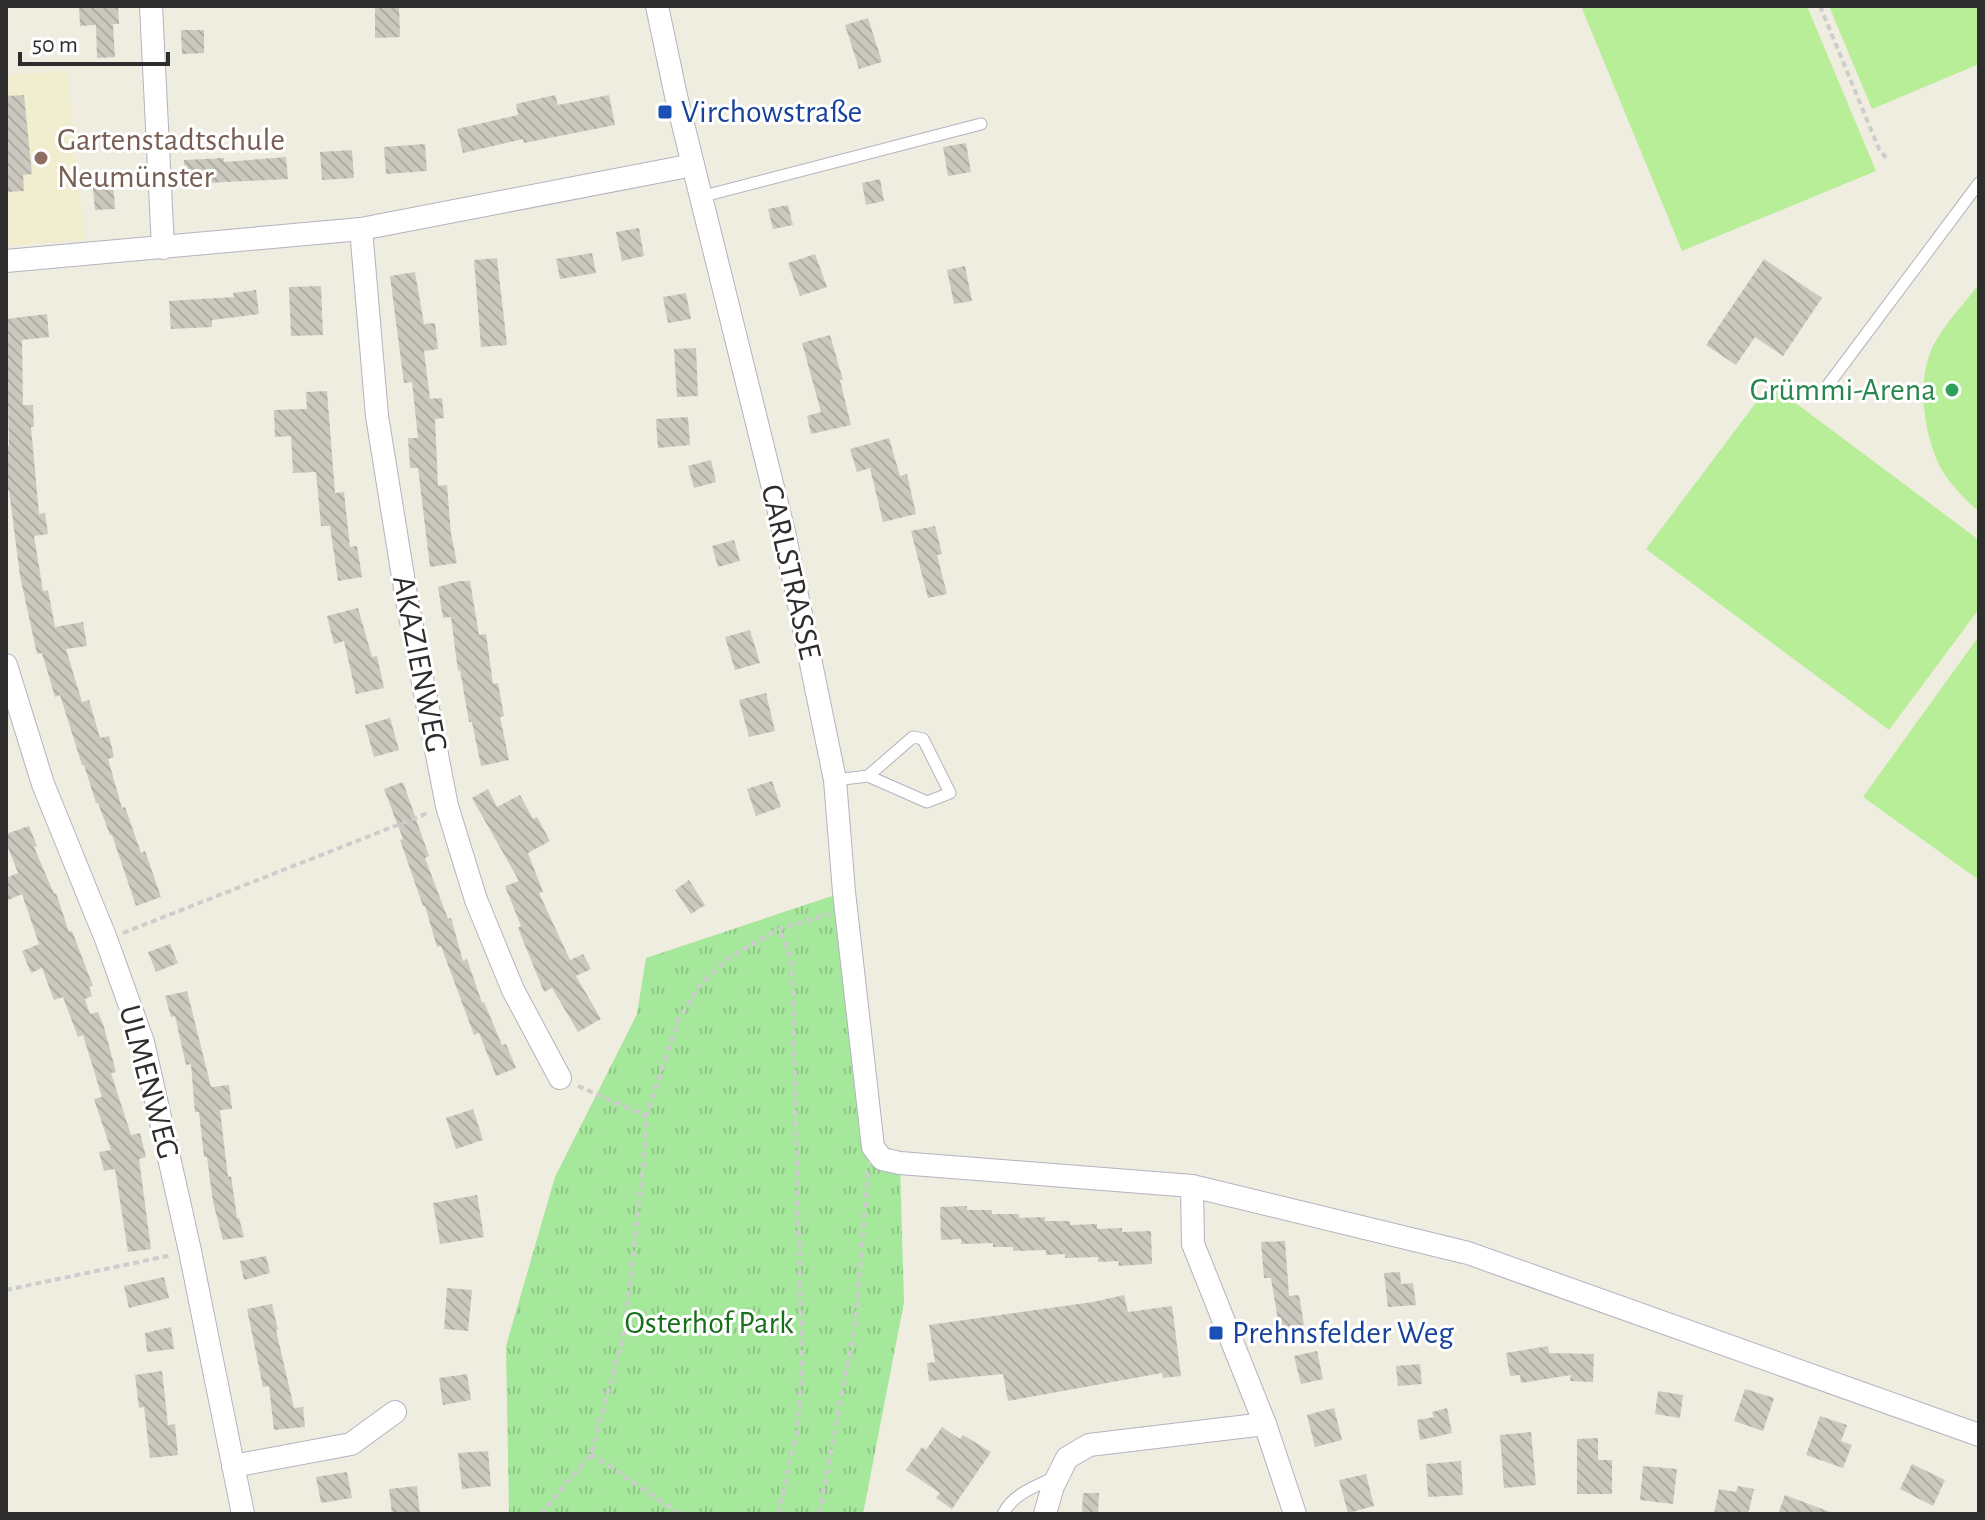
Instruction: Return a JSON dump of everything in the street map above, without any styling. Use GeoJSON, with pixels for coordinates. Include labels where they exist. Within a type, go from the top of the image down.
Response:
{"type":"FeatureCollection","features":[{"type":"Feature","properties":{"kind":"street"},"geometry":{"type":"LineString","coordinates":[[151,6],[163,248]]}},
{"type":"Feature","properties":{"kind":"street","name":"CARLSTRASSE"},"geometry":{"type":"LineString","coordinates":[[657,6],[700,197],[784,532],[835,780],[873,1147]]}},
{"type":"Feature","properties":{"kind":"street"},"geometry":{"type":"LineString","coordinates":[[6,261],[361,229],[693,165]]}},
{"type":"Feature","properties":{"kind":"street","name":"AKAZIENWEG"},"geometry":{"type":"LineString","coordinates":[[361,229],[377,416],[407,601],[447,806],[476,900],[508,977],[560,1078]]}},
{"type":"Feature","properties":{"kind":"street","name":"ULMENWEG"},"geometry":{"type":"LineString","coordinates":[[6,665],[43,784],[106,939],[143,1042],[190,1251],[243,1514]]}},
{"type":"Feature","properties":{"kind":"street"},"geometry":{"type":"LineString","coordinates":[[873,1147],[882,1159],[900,1163],[1192,1186],[1468,1253],[1979,1435]]}},
{"type":"Feature","properties":{"kind":"street"},"geometry":{"type":"LineString","coordinates":[[1192,1186],[1193,1244],[1265,1424],[1295,1514]]}},
{"type":"Feature","properties":{"kind":"street"},"geometry":{"type":"LineString","coordinates":[[233,1466],[351,1444],[395,1412]]}},
{"type":"Feature","properties":{"kind":"street"},"geometry":{"type":"LineString","coordinates":[[1045,1514],[1067,1458],[1089,1445],[1265,1424]]}},
{"type":"Feature","properties":{"kind":"lane"},"geometry":{"type":"LineString","coordinates":[[700,197],[981,124]]}},
{"type":"Feature","properties":{"kind":"lane"},"geometry":{"type":"LineString","coordinates":[[1822,393],[1979,183]]}},
{"type":"Feature","properties":{"kind":"lane"},"geometry":{"type":"LineString","coordinates":[[835,780],[868,776],[927,802],[950,793],[923,739],[913,737],[868,776]]}},
{"type":"Feature","properties":{"kind":"lane"},"geometry":{"type":"LineString","coordinates":[[1003,1514],[1017,1496],[1058,1475]]}},
{"type":"Feature","properties":{"kind":"path"},"geometry":{"type":"LineString","coordinates":[[1820,6],[1879,149],[1887,159]]}},
{"type":"Feature","properties":{"kind":"path"},"geometry":{"type":"LineString","coordinates":[[106,939],[447,806]]}},
{"type":"Feature","properties":{"kind":"path"},"geometry":{"type":"LineString","coordinates":[[541,1514],[591,1454],[624,1334],[646,1116],[678,1021],[699,986],[730,957],[779,929],[847,910]]}},
{"type":"Feature","properties":{"kind":"path"},"geometry":{"type":"LineString","coordinates":[[778,1514],[797,1432],[802,1369],[792,960],[779,929]]}},
{"type":"Feature","properties":{"kind":"path"},"geometry":{"type":"LineString","coordinates":[[560,1078],[646,1116]]}},
{"type":"Feature","properties":{"kind":"path"},"geometry":{"type":"LineString","coordinates":[[819,1514],[855,1325],[873,1147]]}},
{"type":"Feature","properties":{"kind":"path"},"geometry":{"type":"LineString","coordinates":[[6,1290],[190,1251]]}},
{"type":"Feature","properties":{"kind":"path"},"geometry":{"type":"LineString","coordinates":[[591,1454],[680,1514]]}},
{"type":"Feature","properties":{"kind":"shaded area","name":"Gartenstadtschule Neumünster"},"geometry":{"type":"Polygon","coordinates":[[[67,70],[85,240],[6,246],[6,76],[67,70]]]}},
{"type":"Feature","properties":{"kind":"green space"},"geometry":{"type":"Polygon","coordinates":[[[1581,6],[1807,6],[1876,171],[1682,251],[1581,6]]]}},
{"type":"Feature","properties":{"kind":"green space"},"geometry":{"type":"Polygon","coordinates":[[[1829,6],[1979,6],[1979,64],[1872,109],[1829,6]]]}},
{"type":"Feature","properties":{"kind":"green space","name":"Grümmi-Arena"},"geometry":{"type":"Polygon","coordinates":[[[1979,284],[1979,512],[1952,485],[1939,465],[1929,436],[1923,388],[1928,358],[1934,344],[1979,284]]]}},
{"type":"Feature","properties":{"kind":"green space"},"geometry":{"type":"Polygon","coordinates":[[[1770,384],[1979,540],[1979,609],[1889,730],[1646,549],[1770,384]]]}},
{"type":"Feature","properties":{"kind":"green space"},"geometry":{"type":"Polygon","coordinates":[[[1979,636],[1979,880],[1863,797],[1979,636]]]}},
{"type":"Feature","properties":{"kind":"green space","name":"Osterhof Park"},"geometry":{"type":"Polygon","coordinates":[[[844,892],[869,1164],[900,1163],[904,1302],[863,1514],[509,1514],[506,1346],[555,1177],[637,1014],[646,958],[844,892]]]}},
{"type":"Feature","properties":{"kind":"building"},"geometry":{"type":"Polygon","coordinates":[[[79,6],[118,6],[119,24],[113,24],[115,57],[97,58],[96,25],[80,26],[79,6]]]}},
{"type":"Feature","properties":{"kind":"building"},"geometry":{"type":"Polygon","coordinates":[[[375,6],[399,6],[400,37],[375,38],[375,6]]]}},
{"type":"Feature","properties":{"kind":"building"},"geometry":{"type":"Polygon","coordinates":[[[868,18],[882,62],[859,69],[845,25],[868,18]]]}},
{"type":"Feature","properties":{"kind":"building"},"geometry":{"type":"Polygon","coordinates":[[[181,30],[204,30],[204,53],[182,54],[181,30]]]}},
{"type":"Feature","properties":{"kind":"building"},"geometry":{"type":"Polygon","coordinates":[[[24,95],[32,174],[23,175],[24,191],[6,192],[6,96],[24,95]]]}},
{"type":"Feature","properties":{"kind":"building"},"geometry":{"type":"Polygon","coordinates":[[[555,95],[558,105],[609,95],[615,125],[524,143],[523,139],[463,153],[457,129],[518,115],[516,104],[555,95]]]}},
{"type":"Feature","properties":{"kind":"building"},"geometry":{"type":"Polygon","coordinates":[[[966,143],[971,172],[948,176],[943,147],[966,143]]]}},
{"type":"Feature","properties":{"kind":"building"},"geometry":{"type":"Polygon","coordinates":[[[425,144],[427,171],[386,174],[384,147],[425,144]]]}},
{"type":"Feature","properties":{"kind":"building"},"geometry":{"type":"Polygon","coordinates":[[[352,150],[354,178],[322,180],[320,152],[352,150]]]}},
{"type":"Feature","properties":{"kind":"building"},"geometry":{"type":"Polygon","coordinates":[[[286,157],[288,179],[185,184],[184,160],[224,158],[224,162],[286,157]]]}},
{"type":"Feature","properties":{"kind":"building"},"geometry":{"type":"Polygon","coordinates":[[[113,178],[115,209],[95,210],[92,179],[113,178]]]}},
{"type":"Feature","properties":{"kind":"building"},"geometry":{"type":"Polygon","coordinates":[[[880,179],[884,201],[866,205],[862,183],[880,179]]]}},
{"type":"Feature","properties":{"kind":"building"},"geometry":{"type":"Polygon","coordinates":[[[788,205],[793,225],[773,229],[768,209],[788,205]]]}},
{"type":"Feature","properties":{"kind":"building"},"geometry":{"type":"Polygon","coordinates":[[[639,228],[644,256],[622,261],[616,232],[639,228]]]}},
{"type":"Feature","properties":{"kind":"building"},"geometry":{"type":"Polygon","coordinates":[[[592,253],[596,273],[560,279],[556,259],[592,253]]]}},
{"type":"Feature","properties":{"kind":"building"},"geometry":{"type":"Polygon","coordinates":[[[815,254],[827,287],[800,296],[788,263],[815,254]]]}},
{"type":"Feature","properties":{"kind":"building"},"geometry":{"type":"Polygon","coordinates":[[[497,258],[507,345],[481,347],[474,260],[497,258]]]}},
{"type":"Feature","properties":{"kind":"building"},"geometry":{"type":"Polygon","coordinates":[[[1764,259],[1822,298],[1783,356],[1755,337],[1736,365],[1706,345],[1764,259]]]}},
{"type":"Feature","properties":{"kind":"building"},"geometry":{"type":"Polygon","coordinates":[[[965,266],[972,301],[954,304],[947,270],[965,266]]]}},
{"type":"Feature","properties":{"kind":"building"},"geometry":{"type":"Polygon","coordinates":[[[415,272],[424,324],[435,323],[438,349],[424,351],[430,399],[442,398],[444,418],[435,419],[438,486],[447,485],[457,563],[430,567],[418,468],[410,468],[408,438],[418,438],[412,382],[404,383],[390,276],[415,272]]]}},
{"type":"Feature","properties":{"kind":"building"},"geometry":{"type":"Polygon","coordinates":[[[321,286],[323,335],[291,336],[289,287],[321,286]]]}},
{"type":"Feature","properties":{"kind":"building"},"geometry":{"type":"Polygon","coordinates":[[[256,290],[259,314],[212,320],[212,327],[171,329],[169,301],[234,297],[233,293],[256,290]]]}},
{"type":"Feature","properties":{"kind":"building"},"geometry":{"type":"Polygon","coordinates":[[[686,293],[691,319],[668,323],[663,297],[686,293]]]}},
{"type":"Feature","properties":{"kind":"building"},"geometry":{"type":"Polygon","coordinates":[[[47,314],[49,337],[22,340],[23,405],[33,405],[34,427],[31,427],[39,514],[45,513],[48,534],[34,536],[43,591],[48,590],[55,627],[83,622],[87,646],[66,649],[82,702],[89,700],[100,738],[109,736],[114,757],[108,759],[122,808],[125,807],[141,853],[145,851],[161,897],[136,906],[112,835],[82,765],[60,695],[55,697],[42,653],[37,654],[20,576],[9,490],[6,490],[6,446],[9,446],[6,319],[47,314]]]}},
{"type":"Feature","properties":{"kind":"building"},"geometry":{"type":"Polygon","coordinates":[[[830,335],[843,380],[840,380],[851,425],[811,434],[807,416],[821,412],[802,343],[830,335]]]}},
{"type":"Feature","properties":{"kind":"building"},"geometry":{"type":"Polygon","coordinates":[[[696,348],[698,396],[677,397],[674,349],[696,348]]]}},
{"type":"Feature","properties":{"kind":"building"},"geometry":{"type":"Polygon","coordinates":[[[327,391],[335,493],[344,492],[350,547],[357,546],[362,577],[338,581],[330,526],[321,526],[316,472],[293,473],[291,436],[275,437],[274,410],[307,409],[306,392],[327,391]]]}},
{"type":"Feature","properties":{"kind":"building"},"geometry":{"type":"Polygon","coordinates":[[[688,417],[690,445],[658,448],[656,419],[688,417]]]}},
{"type":"Feature","properties":{"kind":"building"},"geometry":{"type":"Polygon","coordinates":[[[889,438],[900,476],[907,474],[916,514],[883,522],[870,468],[857,472],[850,449],[889,438]]]}},
{"type":"Feature","properties":{"kind":"building"},"geometry":{"type":"Polygon","coordinates":[[[711,460],[716,482],[694,488],[688,466],[711,460]]]}},
{"type":"Feature","properties":{"kind":"building"},"geometry":{"type":"Polygon","coordinates":[[[935,526],[942,554],[937,555],[947,594],[928,598],[911,531],[935,526]]]}},
{"type":"Feature","properties":{"kind":"building"},"geometry":{"type":"Polygon","coordinates":[[[734,540],[740,561],[718,567],[712,546],[734,540]]]}},
{"type":"Feature","properties":{"kind":"building"},"geometry":{"type":"Polygon","coordinates":[[[470,581],[479,635],[486,634],[493,684],[498,683],[504,716],[500,717],[509,760],[481,766],[458,671],[451,617],[443,618],[438,587],[470,581]]]}},
{"type":"Feature","properties":{"kind":"building"},"geometry":{"type":"Polygon","coordinates":[[[358,608],[372,657],[377,656],[384,688],[356,694],[344,641],[334,644],[327,616],[358,608]]]}},
{"type":"Feature","properties":{"kind":"building"},"geometry":{"type":"Polygon","coordinates":[[[750,630],[760,663],[735,670],[725,637],[750,630]]]}},
{"type":"Feature","properties":{"kind":"building"},"geometry":{"type":"Polygon","coordinates":[[[766,693],[775,731],[749,737],[739,700],[766,693]]]}},
{"type":"Feature","properties":{"kind":"building"},"geometry":{"type":"Polygon","coordinates":[[[390,718],[399,750],[374,757],[365,725],[390,718]]]}},
{"type":"Feature","properties":{"kind":"building"},"geometry":{"type":"Polygon","coordinates":[[[772,781],[781,807],[756,816],[747,789],[772,781]]]}},
{"type":"Feature","properties":{"kind":"building"},"geometry":{"type":"Polygon","coordinates":[[[403,782],[429,856],[425,858],[448,919],[451,918],[463,961],[467,959],[482,1003],[516,1068],[496,1076],[479,1033],[474,1035],[441,946],[437,947],[400,840],[403,839],[384,789],[403,782]]]}},
{"type":"Feature","properties":{"kind":"building"},"geometry":{"type":"Polygon","coordinates":[[[488,789],[497,807],[520,795],[550,841],[528,853],[543,892],[539,893],[570,960],[583,954],[591,969],[576,976],[601,1019],[578,1032],[552,988],[544,992],[518,928],[521,926],[505,886],[519,881],[472,798],[488,789]]]}},
{"type":"Feature","properties":{"kind":"building"},"geometry":{"type":"Polygon","coordinates":[[[29,826],[37,846],[34,847],[93,986],[89,987],[92,996],[85,999],[90,1014],[98,1012],[104,1027],[116,1072],[111,1073],[131,1135],[140,1133],[146,1157],[139,1159],[151,1249],[128,1252],[115,1169],[104,1171],[99,1152],[111,1150],[94,1099],[102,1097],[83,1035],[78,1037],[63,997],[54,1000],[42,968],[31,973],[22,951],[39,944],[22,894],[6,901],[6,878],[18,873],[6,834],[29,826]]]}},
{"type":"Feature","properties":{"kind":"building"},"geometry":{"type":"Polygon","coordinates":[[[689,880],[705,905],[691,914],[675,890],[689,880]]]}},
{"type":"Feature","properties":{"kind":"building"},"geometry":{"type":"Polygon","coordinates":[[[170,944],[178,963],[156,972],[148,952],[170,944]]]}},
{"type":"Feature","properties":{"kind":"building"},"geometry":{"type":"Polygon","coordinates":[[[187,991],[211,1087],[229,1085],[232,1109],[220,1110],[228,1177],[231,1176],[237,1218],[244,1237],[223,1240],[213,1202],[207,1157],[204,1157],[199,1112],[195,1112],[191,1064],[186,1065],[175,1016],[171,1017],[165,996],[187,991]]]}},
{"type":"Feature","properties":{"kind":"building"},"geometry":{"type":"Polygon","coordinates":[[[473,1109],[483,1140],[456,1149],[446,1118],[473,1109]]]}},
{"type":"Feature","properties":{"kind":"building"},"geometry":{"type":"Polygon","coordinates":[[[477,1195],[484,1237],[440,1244],[433,1203],[477,1195]]]}},
{"type":"Feature","properties":{"kind":"building"},"geometry":{"type":"Polygon","coordinates":[[[967,1206],[967,1210],[992,1210],[992,1214],[1019,1214],[1019,1218],[1045,1217],[1045,1221],[1070,1221],[1070,1225],[1097,1224],[1097,1229],[1151,1231],[1152,1264],[1118,1266],[1119,1261],[1098,1262],[1098,1257],[1065,1258],[1065,1254],[1046,1255],[1046,1250],[1013,1251],[1013,1247],[993,1247],[993,1243],[961,1244],[961,1239],[941,1240],[940,1207],[967,1206]]]}},
{"type":"Feature","properties":{"kind":"building"},"geometry":{"type":"Polygon","coordinates":[[[1285,1241],[1289,1296],[1299,1295],[1304,1325],[1292,1327],[1293,1337],[1281,1338],[1271,1278],[1264,1278],[1261,1242],[1285,1241]]]}},
{"type":"Feature","properties":{"kind":"building"},"geometry":{"type":"Polygon","coordinates":[[[266,1256],[270,1273],[244,1280],[240,1261],[266,1256]]]}},
{"type":"Feature","properties":{"kind":"building"},"geometry":{"type":"Polygon","coordinates":[[[1400,1272],[1401,1284],[1413,1283],[1416,1305],[1388,1307],[1384,1273],[1400,1272]]]}},
{"type":"Feature","properties":{"kind":"building"},"geometry":{"type":"Polygon","coordinates":[[[164,1277],[169,1298],[129,1308],[124,1286],[164,1277]]]}},
{"type":"Feature","properties":{"kind":"building"},"geometry":{"type":"Polygon","coordinates":[[[447,1288],[472,1290],[468,1331],[444,1329],[447,1288]]]}},
{"type":"Feature","properties":{"kind":"building"},"geometry":{"type":"Polygon","coordinates":[[[1124,1295],[1128,1312],[1172,1306],[1181,1376],[1163,1378],[1162,1373],[1008,1401],[1003,1374],[929,1381],[927,1363],[935,1362],[929,1325],[1124,1295]]]}},
{"type":"Feature","properties":{"kind":"building"},"geometry":{"type":"Polygon","coordinates":[[[272,1304],[294,1408],[303,1407],[305,1427],[274,1430],[269,1386],[263,1387],[247,1309],[272,1304]]]}},
{"type":"Feature","properties":{"kind":"building"},"geometry":{"type":"Polygon","coordinates":[[[171,1327],[174,1349],[147,1352],[145,1333],[171,1327]]]}},
{"type":"Feature","properties":{"kind":"building"},"geometry":{"type":"Polygon","coordinates":[[[1548,1346],[1549,1353],[1594,1354],[1593,1382],[1570,1381],[1571,1375],[1521,1383],[1520,1375],[1510,1376],[1506,1353],[1548,1346]]]}},
{"type":"Feature","properties":{"kind":"building"},"geometry":{"type":"Polygon","coordinates":[[[1317,1351],[1323,1379],[1301,1384],[1294,1356],[1317,1351]]]}},
{"type":"Feature","properties":{"kind":"building"},"geometry":{"type":"Polygon","coordinates":[[[1420,1364],[1422,1384],[1398,1386],[1396,1366],[1420,1364]]]}},
{"type":"Feature","properties":{"kind":"building"},"geometry":{"type":"Polygon","coordinates":[[[162,1371],[168,1425],[175,1424],[178,1455],[150,1458],[144,1407],[139,1408],[135,1375],[162,1371]]]}},
{"type":"Feature","properties":{"kind":"building"},"geometry":{"type":"Polygon","coordinates":[[[467,1374],[471,1400],[443,1405],[439,1378],[467,1374]]]}},
{"type":"Feature","properties":{"kind":"building"},"geometry":{"type":"Polygon","coordinates":[[[1745,1389],[1774,1398],[1763,1431],[1734,1421],[1745,1389]]]}},
{"type":"Feature","properties":{"kind":"building"},"geometry":{"type":"Polygon","coordinates":[[[1658,1391],[1683,1395],[1680,1418],[1655,1414],[1658,1391]]]}},
{"type":"Feature","properties":{"kind":"building"},"geometry":{"type":"Polygon","coordinates":[[[1334,1408],[1342,1440],[1315,1447],[1307,1415],[1334,1408]]]}},
{"type":"Feature","properties":{"kind":"building"},"geometry":{"type":"Polygon","coordinates":[[[1447,1408],[1452,1433],[1420,1440],[1417,1420],[1434,1417],[1432,1412],[1447,1408]]]}},
{"type":"Feature","properties":{"kind":"building"},"geometry":{"type":"Polygon","coordinates":[[[1820,1416],[1847,1425],[1841,1441],[1852,1445],[1843,1468],[1806,1455],[1820,1416]]]}},
{"type":"Feature","properties":{"kind":"building"},"geometry":{"type":"Polygon","coordinates":[[[942,1427],[960,1439],[963,1435],[991,1452],[952,1509],[936,1498],[940,1493],[906,1470],[922,1447],[926,1450],[942,1427]]]}},
{"type":"Feature","properties":{"kind":"building"},"geometry":{"type":"Polygon","coordinates":[[[1531,1432],[1536,1485],[1504,1488],[1500,1435],[1531,1432]]]}},
{"type":"Feature","properties":{"kind":"building"},"geometry":{"type":"Polygon","coordinates":[[[1598,1438],[1598,1460],[1612,1460],[1612,1494],[1577,1494],[1577,1439],[1598,1438]]]}},
{"type":"Feature","properties":{"kind":"building"},"geometry":{"type":"Polygon","coordinates":[[[488,1451],[491,1486],[462,1489],[458,1453],[488,1451]]]}},
{"type":"Feature","properties":{"kind":"building"},"geometry":{"type":"Polygon","coordinates":[[[1461,1461],[1463,1495],[1428,1497],[1426,1464],[1461,1461]]]}},
{"type":"Feature","properties":{"kind":"building"},"geometry":{"type":"Polygon","coordinates":[[[1912,1464],[1945,1480],[1933,1506],[1900,1489],[1912,1464]]]}},
{"type":"Feature","properties":{"kind":"building"},"geometry":{"type":"Polygon","coordinates":[[[1643,1466],[1677,1469],[1673,1504],[1640,1500],[1643,1466]]]}},
{"type":"Feature","properties":{"kind":"building"},"geometry":{"type":"Polygon","coordinates":[[[347,1472],[352,1498],[321,1503],[316,1477],[347,1472]]]}},
{"type":"Feature","properties":{"kind":"building"},"geometry":{"type":"Polygon","coordinates":[[[1366,1474],[1374,1506],[1348,1513],[1339,1480],[1366,1474]]]}},
{"type":"Feature","properties":{"kind":"building"},"geometry":{"type":"Polygon","coordinates":[[[417,1486],[420,1514],[392,1514],[389,1489],[417,1486]]]}},
{"type":"Feature","properties":{"kind":"building"},"geometry":{"type":"Polygon","coordinates":[[[1738,1486],[1754,1489],[1748,1514],[1714,1514],[1719,1489],[1736,1492],[1738,1486]]]}},
{"type":"Feature","properties":{"kind":"building"},"geometry":{"type":"Polygon","coordinates":[[[1083,1493],[1099,1493],[1098,1514],[1082,1514],[1083,1493]]]}},
{"type":"Feature","properties":{"kind":"building"},"geometry":{"type":"Polygon","coordinates":[[[1785,1495],[1830,1512],[1830,1514],[1778,1514],[1785,1495]]]}},
{"type":"Feature","properties":{"kind":"place","name":"Virchowstraße"},"geometry":{"type":"Point","coordinates":[665,112]}},
{"type":"Feature","properties":{"kind":"place","name":"Gartenstadtschule Neumünster"},"geometry":{"type":"Point","coordinates":[41,158]}},
{"type":"Feature","properties":{"kind":"place","name":"Grümmi-Arena"},"geometry":{"type":"Point","coordinates":[1952,390]}},
{"type":"Feature","properties":{"kind":"place","name":"Prehnsfelder Weg"},"geometry":{"type":"Point","coordinates":[1216,1333]}}]}
